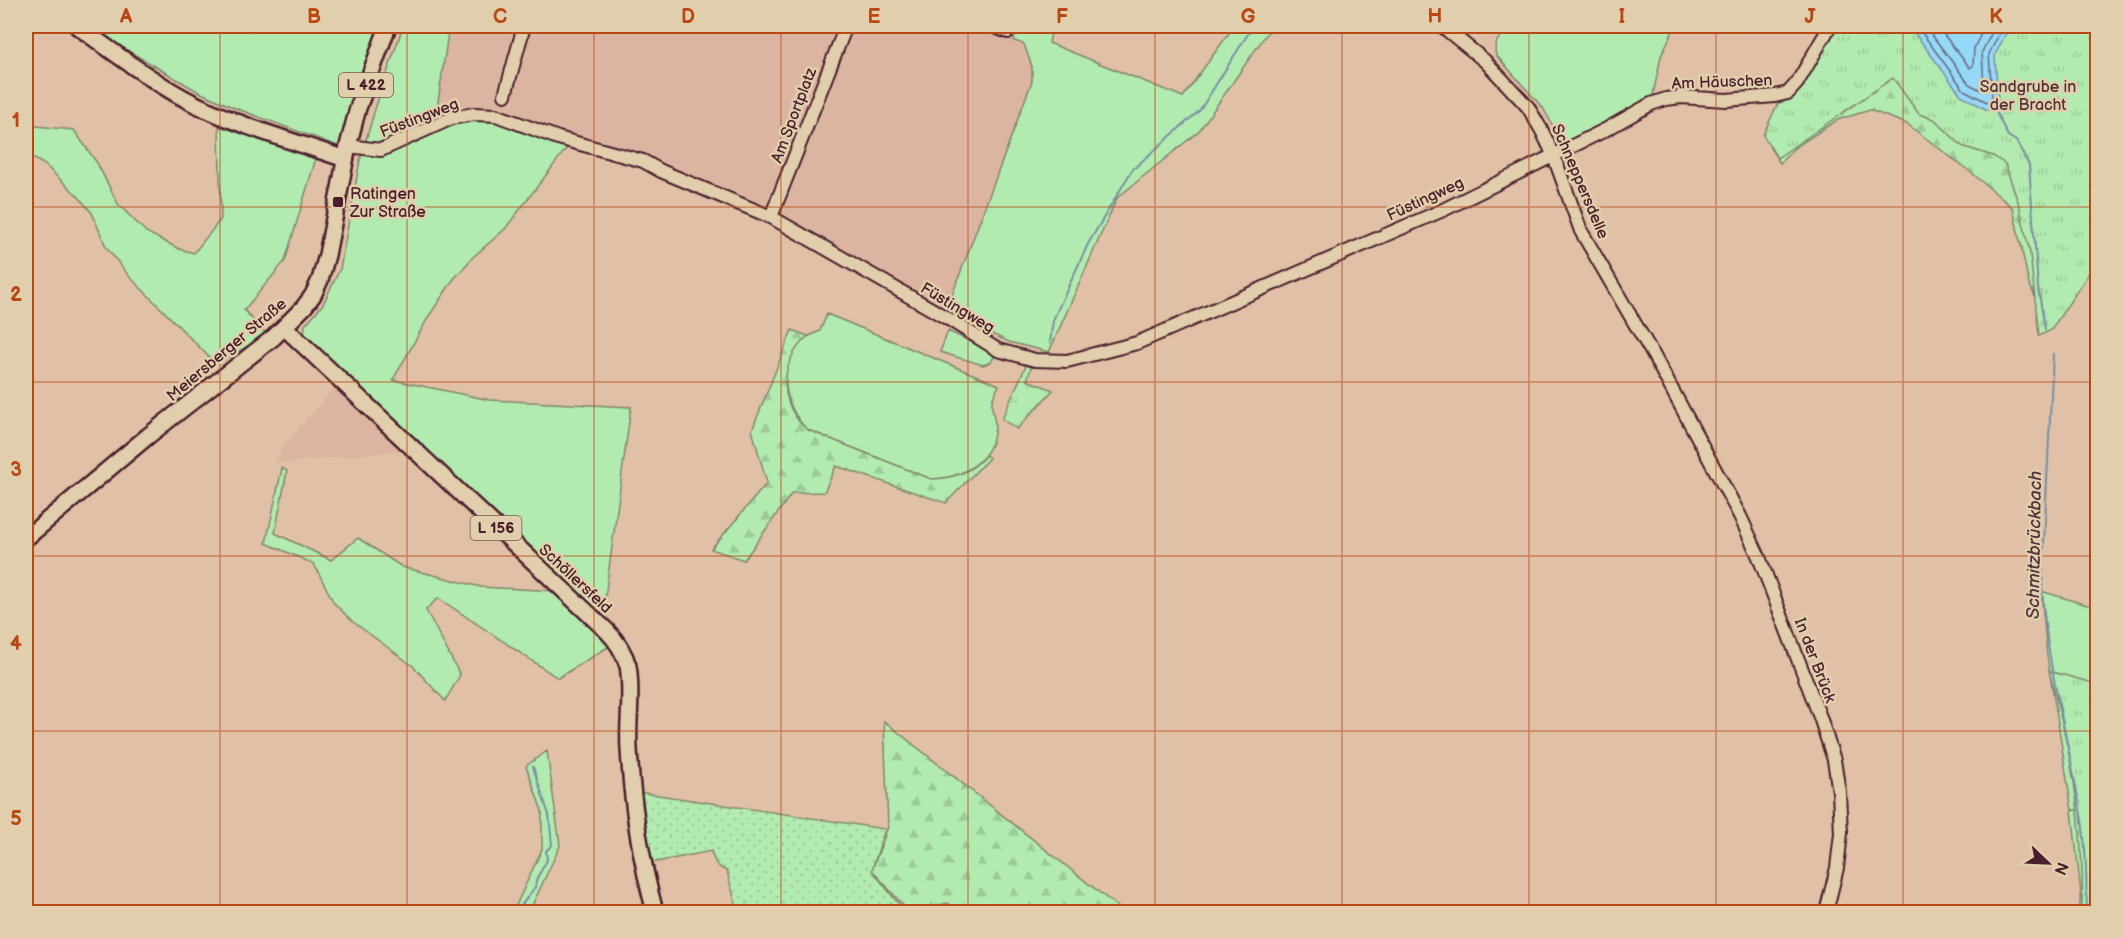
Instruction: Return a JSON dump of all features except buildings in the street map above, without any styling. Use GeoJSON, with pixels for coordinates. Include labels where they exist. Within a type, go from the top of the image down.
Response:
{"type":"FeatureCollection","features":[{"type":"Feature","properties":{"kind":"main road"},"geometry":{"type":"LineString","coordinates":[[77,26],[195,103],[222,115],[346,153]]}},
{"type":"Feature","properties":{"kind":"main road","name":"Meiersberger Straße"},"geometry":{"type":"LineString","coordinates":[[26,538],[284,327],[304,307],[317,289],[327,255],[346,153],[362,96],[388,26]]}},
{"type":"Feature","properties":{"kind":"main road","name":"Schöllersfeld"},"geometry":{"type":"LineString","coordinates":[[284,327],[607,631],[619,646],[629,674],[628,742],[633,793],[643,859],[655,912]]}},
{"type":"Feature","properties":{"kind":"street"},"geometry":{"type":"LineString","coordinates":[[506,94],[524,26]]}},
{"type":"Feature","properties":{"kind":"street","name":"Am Sportplatz"},"geometry":{"type":"LineString","coordinates":[[771,217],[846,26]]}},
{"type":"Feature","properties":{"kind":"street"},"geometry":{"type":"LineString","coordinates":[[992,26],[1008,32]]}},
{"type":"Feature","properties":{"kind":"street","name":"Schneppersdelle"},"geometry":{"type":"LineString","coordinates":[[1442,26],[1485,61],[1528,107],[1553,154],[1581,231],[1696,434]]}},
{"type":"Feature","properties":{"kind":"street","name":"Am Häuschen"},"geometry":{"type":"LineString","coordinates":[[1553,154],[1605,130],[1651,104],[1666,99],[1726,100],[1788,93],[1797,83],[1830,26]]}},
{"type":"Feature","properties":{"kind":"street","name":"Füstingweg"},"geometry":{"type":"LineString","coordinates":[[346,153],[381,150],[452,118],[474,114],[496,115],[558,138],[643,161],[661,171],[771,217],[947,318],[998,350],[1035,360],[1066,361],[1137,343],[1443,210],[1553,154]]}},
{"type":"Feature","properties":{"kind":"street","name":"In der Brück"},"geometry":{"type":"LineString","coordinates":[[1696,434],[1759,557],[1834,760],[1839,792],[1841,833],[1837,868],[1826,912]]}},
{"type":"Feature","properties":{"kind":"shaded area"},"geometry":{"type":"Polygon","coordinates":[[[449,26],[1018,26],[1032,67],[1032,81],[948,306],[943,311],[795,223],[623,148],[579,142],[493,109],[437,109],[449,26]]]}},
{"type":"Feature","properties":{"kind":"shaded area"},"geometry":{"type":"Polygon","coordinates":[[[336,385],[407,450],[288,463],[275,461],[283,447],[336,385]]]}},
{"type":"Feature","properties":{"kind":"green space"},"geometry":{"type":"Polygon","coordinates":[[[100,26],[236,26],[242,30],[254,31],[253,26],[382,26],[343,141],[338,146],[235,108],[199,92],[96,32],[100,26]]]}},
{"type":"Feature","properties":{"kind":"green space"},"geometry":{"type":"Polygon","coordinates":[[[403,26],[449,26],[437,109],[439,127],[466,119],[494,121],[569,145],[505,229],[473,257],[453,280],[429,316],[393,380],[490,400],[631,407],[602,620],[304,335],[305,325],[323,304],[340,269],[360,160],[403,26]]]}},
{"type":"Feature","properties":{"kind":"green space"},"geometry":{"type":"Polygon","coordinates":[[[1017,26],[1052,26],[1049,43],[1183,97],[1234,26],[1272,26],[1199,131],[1117,198],[1049,352],[1009,342],[943,311],[948,306],[1032,81],[1032,67],[1024,44],[1014,41],[1017,26]]]}},
{"type":"Feature","properties":{"kind":"green space"},"geometry":{"type":"Polygon","coordinates":[[[1509,26],[1675,26],[1661,56],[1652,100],[1564,146],[1543,108],[1496,55],[1496,43],[1509,26]]]}},
{"type":"Feature","properties":{"kind":"green space","name":"Sandgrube in der Bracht"},"geometry":{"type":"Polygon","coordinates":[[[1828,26],[2097,26],[2097,261],[2051,330],[2039,336],[2030,253],[2019,205],[2005,164],[1993,156],[1962,146],[1934,119],[1919,114],[1893,78],[1777,158],[1763,135],[1782,95],[1828,26]]]}},
{"type":"Feature","properties":{"kind":"green space"},"geometry":{"type":"Polygon","coordinates":[[[1835,26],[1998,102],[2050,326],[2029,284],[2013,208],[1973,174],[1907,124],[1870,110],[1837,120],[1794,148],[1780,163],[1770,148],[1768,137],[1835,26]]]}},
{"type":"Feature","properties":{"kind":"green space"},"geometry":{"type":"Polygon","coordinates":[[[26,125],[74,130],[97,163],[118,204],[146,232],[179,249],[194,253],[221,219],[219,126],[284,144],[316,158],[285,261],[244,310],[267,335],[216,364],[129,276],[106,247],[92,213],[78,196],[45,165],[26,154],[26,125]]]}},
{"type":"Feature","properties":{"kind":"green space"},"geometry":{"type":"Polygon","coordinates":[[[827,314],[999,385],[992,402],[995,425],[993,438],[983,458],[965,471],[931,479],[808,430],[792,409],[786,383],[786,370],[797,346],[807,337],[820,331],[827,314]]]}},
{"type":"Feature","properties":{"kind":"green space"},"geometry":{"type":"Polygon","coordinates":[[[792,330],[808,336],[791,358],[787,370],[787,396],[798,420],[808,430],[931,479],[947,478],[961,473],[974,466],[986,455],[989,458],[946,503],[836,466],[824,492],[792,493],[744,560],[711,549],[767,483],[752,430],[792,330]]]}},
{"type":"Feature","properties":{"kind":"green space"},"geometry":{"type":"Polygon","coordinates":[[[948,331],[996,354],[991,362],[983,365],[940,352],[948,331]]]}},
{"type":"Feature","properties":{"kind":"green space"},"geometry":{"type":"Polygon","coordinates":[[[1028,361],[1033,362],[1027,380],[1053,390],[1017,429],[1002,419],[1028,361]]]}},
{"type":"Feature","properties":{"kind":"green space"},"geometry":{"type":"Polygon","coordinates":[[[282,468],[287,471],[275,533],[331,560],[358,538],[402,567],[481,587],[557,591],[613,644],[558,678],[438,598],[426,610],[460,675],[445,701],[413,666],[352,621],[334,603],[314,564],[266,543],[282,468]]]}},
{"type":"Feature","properties":{"kind":"green space"},"geometry":{"type":"Polygon","coordinates":[[[2041,591],[2097,608],[2097,840],[2088,811],[2072,810],[2047,655],[2041,591]]]}},
{"type":"Feature","properties":{"kind":"green space"},"geometry":{"type":"Polygon","coordinates":[[[2049,671],[2097,684],[2097,912],[2081,912],[2082,882],[2077,806],[2066,738],[2049,671]]]}},
{"type":"Feature","properties":{"kind":"green space"},"geometry":{"type":"Polygon","coordinates":[[[884,721],[1124,912],[959,912],[948,903],[909,912],[872,870],[888,827],[884,721]]]}},
{"type":"Feature","properties":{"kind":"green space"},"geometry":{"type":"Polygon","coordinates":[[[547,751],[560,846],[529,912],[513,912],[542,849],[542,811],[526,766],[547,751]]]}},
{"type":"Feature","properties":{"kind":"green space"},"geometry":{"type":"Polygon","coordinates":[[[638,792],[885,829],[872,870],[905,912],[738,912],[727,871],[716,863],[711,851],[651,863],[638,792]]]}},
{"type":"Feature","properties":{"kind":"green space"},"geometry":{"type":"Polygon","coordinates":[[[2072,810],[2088,811],[2097,912],[2079,912],[2081,893],[2072,810]]]}},
{"type":"Feature","properties":{"kind":"water","name":"Sandgrube in der Bracht"},"geometry":{"type":"Polygon","coordinates":[[[1911,26],[2010,26],[1995,55],[1998,102],[1987,110],[1961,95],[1911,26]]]}},
{"type":"Feature","properties":{"kind":"waterway"},"geometry":{"type":"LineString","coordinates":[[1050,343],[1053,320],[1088,244],[1132,170],[1200,110],[1253,26]]}},
{"type":"Feature","properties":{"kind":"waterway","name":"Schmitzbrückbach"},"geometry":{"type":"LineString","coordinates":[[1993,106],[2008,136],[2016,141],[2029,165],[2038,287],[2045,329]]}},
{"type":"Feature","properties":{"kind":"waterway","name":"Schmitzbrückbach"},"geometry":{"type":"LineString","coordinates":[[2053,354],[2042,587],[2048,646],[2084,832],[2087,912]]}},
{"type":"Feature","properties":{"kind":"waterway"},"geometry":{"type":"LineString","coordinates":[[520,912],[520,907],[535,887],[537,878],[547,860],[546,851],[552,845],[549,815],[533,767]]}},
{"type":"Feature","properties":{"kind":"place","name":"Ratingen Zur Straße"},"geometry":{"type":"Point","coordinates":[338,202]}}]}
